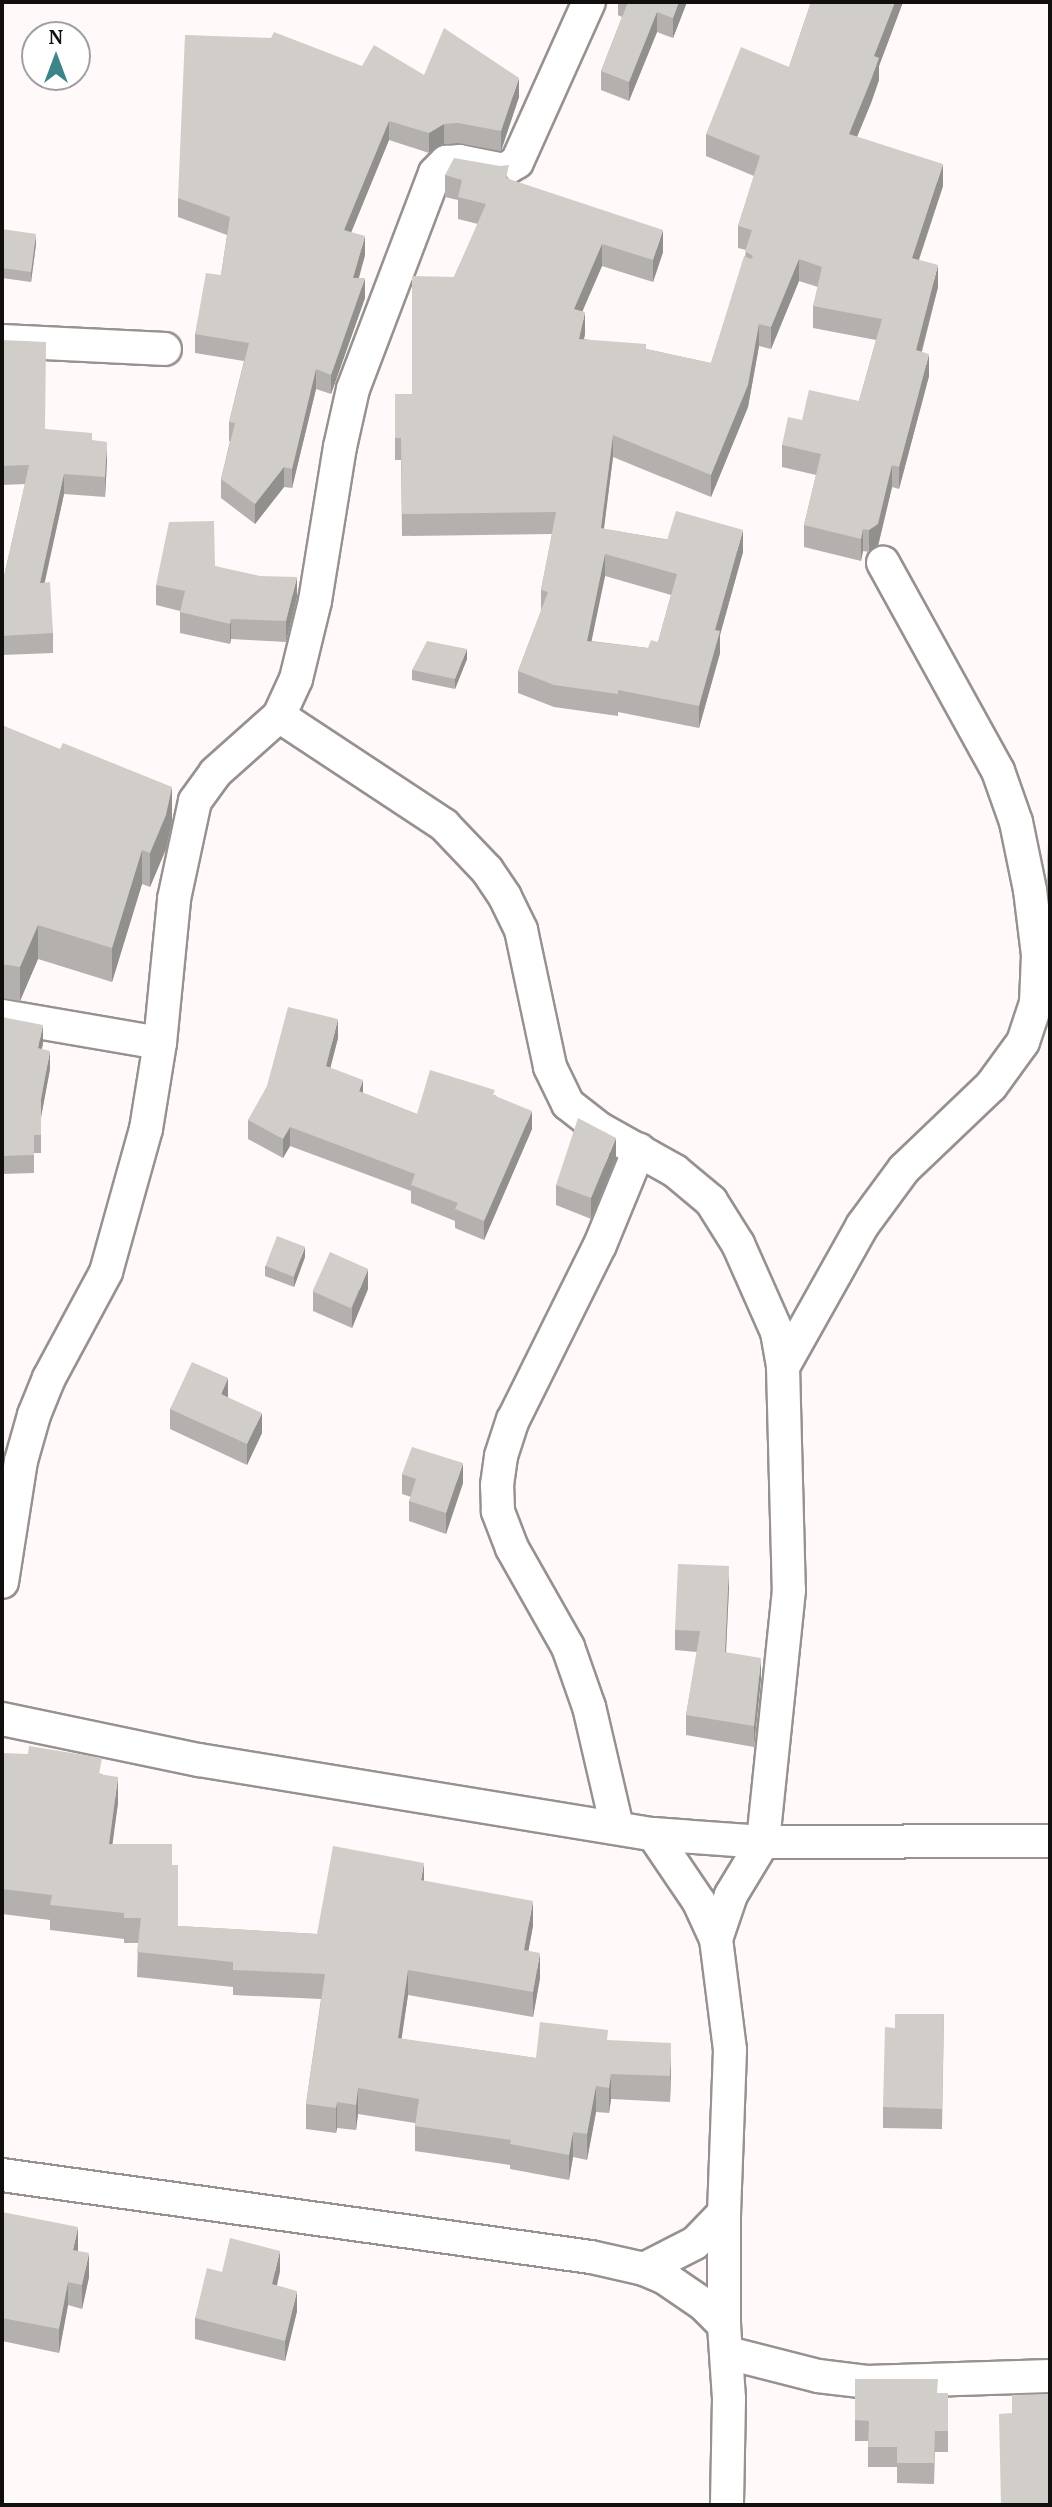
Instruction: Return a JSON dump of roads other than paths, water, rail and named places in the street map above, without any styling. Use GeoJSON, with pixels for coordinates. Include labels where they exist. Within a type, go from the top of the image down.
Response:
{"type":"FeatureCollection","features":[{"type":"Feature","properties":{"kind":"street"},"geometry":{"type":"LineString","coordinates":[[2,1582],[22,1461],[34,1415],[49,1378],[106,1272],[146,1129],[160,1043],[174,899],[195,802],[215,773],[279,716],[296,679],[307,640],[340,447],[353,389],[435,173],[446,162],[459,161],[504,170],[517,162],[589,2]]}},
{"type":"Feature","properties":{"kind":"street"},"geometry":{"type":"LineString","coordinates":[[2,341],[165,349]]}},
{"type":"Feature","properties":{"kind":"street"},"geometry":{"type":"LineString","coordinates":[[783,1367],[862,1226],[904,1169],[991,1086],[1023,1042],[1036,1003],[1038,955],[1030,890],[1016,822],[998,771],[883,563]]}},
{"type":"Feature","properties":{"kind":"street"},"geometry":{"type":"LineString","coordinates":[[279,716],[444,825],[472,852],[505,897],[521,930],[550,1067],[568,1104],[600,1129],[675,1171],[712,1201],[738,1244],[777,1332],[783,1367],[789,1590],[763,1842],[731,1895],[716,1939]]}},
{"type":"Feature","properties":{"kind":"street"},"geometry":{"type":"LineString","coordinates":[[2,1016],[160,1043]]}},
{"type":"Feature","properties":{"kind":"street"},"geometry":{"type":"LineString","coordinates":[[617,1828],[589,1707],[568,1647],[512,1548],[498,1511],[498,1485],[501,1456],[513,1420],[600,1245],[639,1150]]}},
{"type":"Feature","properties":{"kind":"street"},"geometry":{"type":"LineString","coordinates":[[2,1719],[199,1760],[653,1835],[763,1842],[1050,1840]]}},
{"type":"Feature","properties":{"kind":"street"},"geometry":{"type":"LineString","coordinates":[[653,1835],[699,1902],[716,1939],[730,2050],[724,2213],[727,2505]]}},
{"type":"Feature","properties":{"kind":"street"},"geometry":{"type":"LineString","coordinates":[[2,2175],[591,2257],[644,2269],[683,2289],[726,2339],[818,2376],[867,2382],[1050,2376]]}},
{"type":"Feature","properties":{"kind":"street"},"geometry":{"type":"LineString","coordinates":[[644,2269],[695,2243],[724,2213]]}}]}
